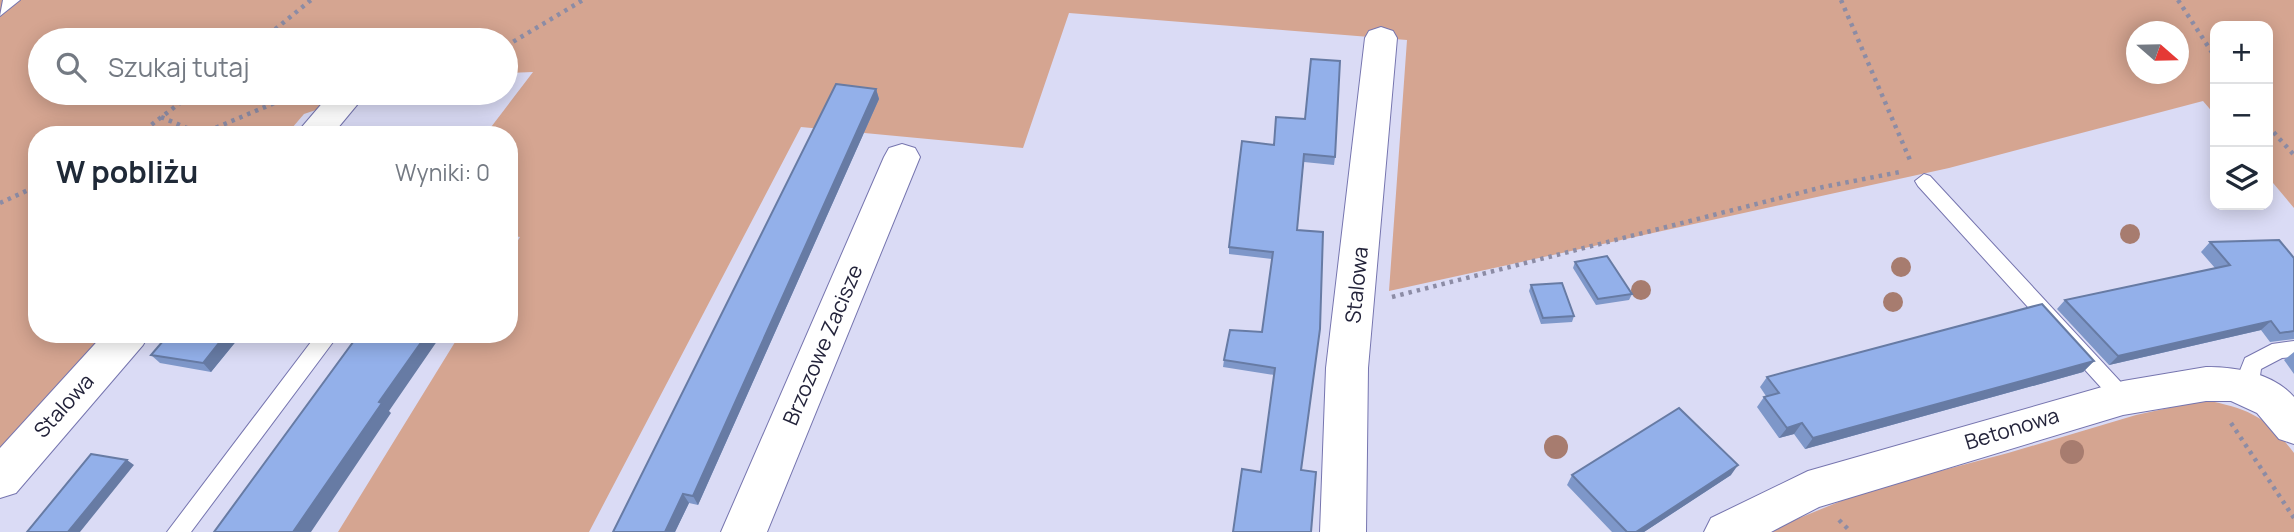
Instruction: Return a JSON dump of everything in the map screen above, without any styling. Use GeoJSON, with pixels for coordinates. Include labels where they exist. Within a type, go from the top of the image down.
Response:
{"type":"FeatureCollection","features":[{"type":"Feature","properties":{"kind":"street","name":"Stalowa"},"geometry":{"type":"LineString","coordinates":[[1343,532],[1347,368],[1381,38]]}},
{"type":"Feature","properties":{"kind":"street"},"geometry":{"type":"LineString","coordinates":[[320,126],[339,105]]}},
{"type":"Feature","properties":{"kind":"street","name":"Brzozowe Zacisze"},"geometry":{"type":"LineString","coordinates":[[744,532],[902,157]]}},
{"type":"Feature","properties":{"kind":"street","name":"Stalowa"},"geometry":{"type":"LineString","coordinates":[[0,479],[121,343]]}},
{"type":"Feature","properties":{"kind":"street","name":"Betonowa"},"geometry":{"type":"LineString","coordinates":[[1727,532],[1808,491],[2123,398],[2223,383],[2250,390],[2272,401],[2294,426]]}},
{"type":"Feature","properties":{"kind":"lane"},"geometry":{"type":"LineString","coordinates":[[0,11],[12,0]]}},
{"type":"Feature","properties":{"kind":"lane"},"geometry":{"type":"LineString","coordinates":[[1924,181],[2123,398]]}},
{"type":"Feature","properties":{"kind":"lane"},"geometry":{"type":"LineString","coordinates":[[178,532],[322,343]]}},
{"type":"Feature","properties":{"kind":"lane"},"geometry":{"type":"LineString","coordinates":[[2250,390],[2249,373],[2252,364],[2279,350],[2294,349]]}},
{"type":"Feature","properties":{"kind":"path"},"geometry":{"type":"LineString","coordinates":[[276,28],[310,0]]}},
{"type":"Feature","properties":{"kind":"path"},"geometry":{"type":"LineString","coordinates":[[518,42],[583,0]]}},
{"type":"Feature","properties":{"kind":"path"},"geometry":{"type":"LineString","coordinates":[[1356,297],[1385,299],[1823,187],[1913,169],[1841,0]]}},
{"type":"Feature","properties":{"kind":"path"},"geometry":{"type":"LineString","coordinates":[[2178,0],[2210,49]]}},
{"type":"Feature","properties":{"kind":"path"},"geometry":{"type":"LineString","coordinates":[[150,126],[178,105]]}},
{"type":"Feature","properties":{"kind":"path"},"geometry":{"type":"LineString","coordinates":[[220,126],[270,105]]}},
{"type":"Feature","properties":{"kind":"path"},"geometry":{"type":"LineString","coordinates":[[162,117],[183,126]]}},
{"type":"Feature","properties":{"kind":"path"},"geometry":{"type":"LineString","coordinates":[[2273,131],[2294,155]]}},
{"type":"Feature","properties":{"kind":"path"},"geometry":{"type":"LineString","coordinates":[[0,203],[28,190]]}},
{"type":"Feature","properties":{"kind":"path"},"geometry":{"type":"LineString","coordinates":[[2206,384],[2294,518]]}},
{"type":"Feature","properties":{"kind":"shaded area"},"geometry":{"type":"Polygon","coordinates":[[[0,0],[2294,0],[2294,208],[2273,183],[2273,21],[2210,21],[2210,109],[2203,101],[1949,168],[1389,291],[1407,40],[1069,13],[1023,148],[801,127],[589,532],[338,532],[454,343],[518,343],[518,126],[492,126],[508,105],[518,105],[518,92],[533,72],[518,73],[518,28],[28,28],[28,105],[331,105],[304,114],[294,126],[28,126],[28,343],[96,343],[0,448],[0,0]]]}},
{"type":"Feature","properties":{"kind":"shaded area"},"geometry":{"type":"Polygon","coordinates":[[[2205,400],[2256,416],[2274,430],[2294,453],[2294,532],[1765,532],[1868,490],[2136,415],[2205,400]]]}},
{"type":"Feature","properties":{"kind":"building"},"geometry":{"type":"Polygon","coordinates":[[[1311,59],[1340,61],[1335,157],[1304,154],[1297,230],[1323,232],[1320,329],[1301,470],[1316,472],[1311,532],[1233,532],[1242,469],[1261,472],[1275,368],[1224,360],[1230,330],[1262,332],[1273,252],[1229,247],[1242,141],[1274,145],[1276,117],[1305,119],[1311,59]]]}},
{"type":"Feature","properties":{"kind":"building"},"geometry":{"type":"Polygon","coordinates":[[[836,84],[876,89],[693,496],[683,494],[665,532],[613,532],[836,84]]]}},
{"type":"Feature","properties":{"kind":"building"},"geometry":{"type":"Polygon","coordinates":[[[2279,240],[2294,258],[2294,331],[2280,333],[2271,321],[2118,356],[2065,300],[2230,265],[2210,242],[2279,240]]]}},
{"type":"Feature","properties":{"kind":"building"},"geometry":{"type":"Polygon","coordinates":[[[1607,256],[1632,294],[1598,299],[1575,262],[1607,256]]]}},
{"type":"Feature","properties":{"kind":"building"},"geometry":{"type":"Polygon","coordinates":[[[1562,283],[1574,316],[1543,318],[1531,285],[1562,283]]]}},
{"type":"Feature","properties":{"kind":"building"},"geometry":{"type":"Polygon","coordinates":[[[2042,304],[2094,361],[1813,438],[1802,423],[1787,428],[1764,397],[1779,393],[1767,377],[2042,304]]]}},
{"type":"Feature","properties":{"kind":"building"},"geometry":{"type":"Polygon","coordinates":[[[161,343],[219,343],[203,363],[151,355],[161,343]]]}},
{"type":"Feature","properties":{"kind":"building"},"geometry":{"type":"Polygon","coordinates":[[[352,343],[421,343],[293,532],[214,532],[352,343]]]}},
{"type":"Feature","properties":{"kind":"building"},"geometry":{"type":"Polygon","coordinates":[[[1679,408],[1738,465],[1636,532],[1627,532],[1572,475],[1679,408]]]}},
{"type":"Feature","properties":{"kind":"building"},"geometry":{"type":"Polygon","coordinates":[[[91,454],[127,460],[68,532],[27,532],[91,454]]]}}]}
